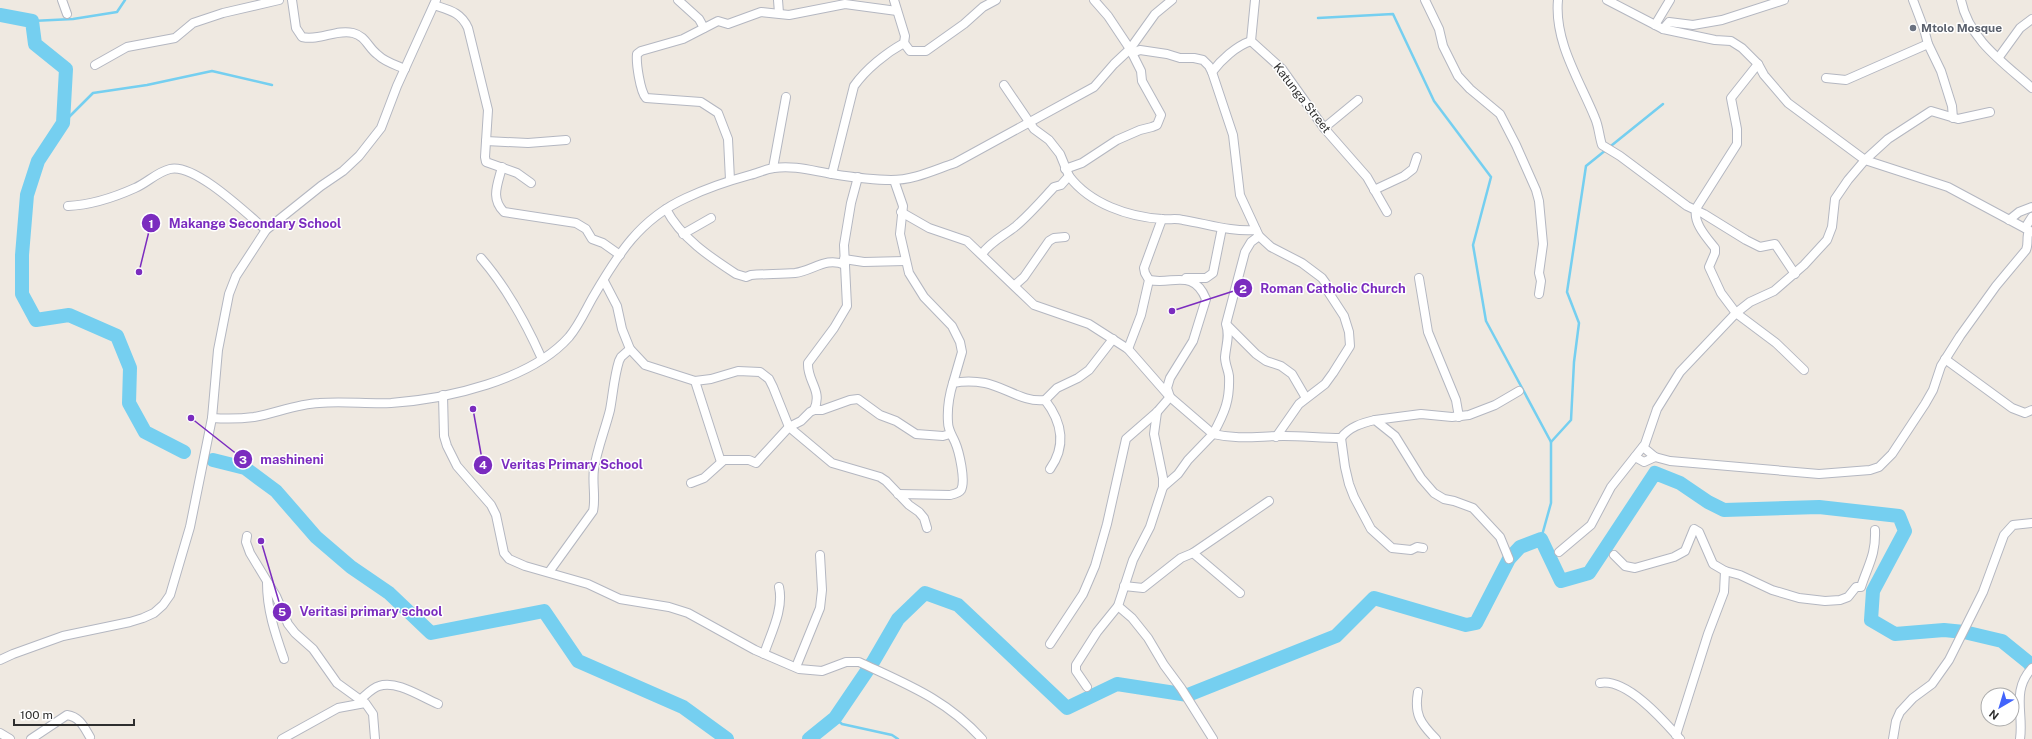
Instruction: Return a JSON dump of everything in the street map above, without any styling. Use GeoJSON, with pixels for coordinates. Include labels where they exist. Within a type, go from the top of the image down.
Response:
{"type":"FeatureCollection","features":[{"type":"Feature","properties":{"kind":"street"},"geometry":{"type":"LineString","coordinates":[[62,0],[67,14]]}},
{"type":"Feature","properties":{"kind":"street"},"geometry":{"type":"LineString","coordinates":[[95,65],[127,47],[175,38],[193,23],[223,13],[279,0]]}},
{"type":"Feature","properties":{"kind":"street"},"geometry":{"type":"LineString","coordinates":[[292,0],[296,28],[302,36],[312,39],[340,32],[354,33],[363,37],[378,56],[405,69]]}},
{"type":"Feature","properties":{"kind":"street"},"geometry":{"type":"LineString","coordinates":[[678,0],[699,20],[704,28]]}},
{"type":"Feature","properties":{"kind":"street"},"geometry":{"type":"LineString","coordinates":[[778,0],[779,13]]}},
{"type":"Feature","properties":{"kind":"street"},"geometry":{"type":"LineString","coordinates":[[894,0],[905,36],[904,43],[910,52],[926,51],[964,24],[983,6],[996,0]]}},
{"type":"Feature","properties":{"kind":"street"},"geometry":{"type":"LineString","coordinates":[[982,254],[986,248],[1003,237],[1023,220],[1054,187],[1061,185],[1067,173],[1117,140],[1140,130],[1157,125],[1160,119],[1161,115],[1142,81],[1141,71],[1131,51],[1108,16],[1094,0]]}},
{"type":"Feature","properties":{"kind":"street"},"geometry":{"type":"LineString","coordinates":[[212,418],[236,419],[253,417],[317,403],[391,402],[443,395],[510,377],[554,351],[571,334],[620,254],[647,221],[666,209],[690,196],[730,180],[773,168],[800,168],[832,174],[894,180],[918,177],[955,163],[1030,123],[1040,115],[1086,92],[1131,51],[1155,14],[1172,0]]}},
{"type":"Feature","properties":{"kind":"street"},"geometry":{"type":"LineString","coordinates":[[1212,72],[1217,65],[1243,43],[1251,41],[1255,0]]}},
{"type":"Feature","properties":{"kind":"street"},"geometry":{"type":"LineString","coordinates":[[1425,0],[1439,29],[1443,46],[1458,76],[1470,89],[1500,114],[1536,190],[1539,201],[1543,244],[1539,273],[1541,281],[1539,294]]}},
{"type":"Feature","properties":{"kind":"street"},"geometry":{"type":"LineString","coordinates":[[1558,0],[1557,21],[1576,78],[1596,120],[1602,144],[1695,211],[1704,214],[1756,246],[1760,247],[1774,244],[1795,274]]}},
{"type":"Feature","properties":{"kind":"street"},"geometry":{"type":"LineString","coordinates":[[1607,0],[1659,27],[1715,40],[1732,41],[1742,48],[1758,64],[1764,75],[1788,103],[1865,160],[1948,188],[2029,230]]}},
{"type":"Feature","properties":{"kind":"street"},"geometry":{"type":"LineString","coordinates":[[1659,27],[1670,0]]}},
{"type":"Feature","properties":{"kind":"street"},"geometry":{"type":"LineString","coordinates":[[1659,27],[1669,22],[1693,25],[1722,20],[1784,0]]}},
{"type":"Feature","properties":{"kind":"street"},"geometry":{"type":"LineString","coordinates":[[1913,0],[1928,44],[1941,71],[1952,106],[1953,118]]}},
{"type":"Feature","properties":{"kind":"street"},"geometry":{"type":"LineString","coordinates":[[1961,0],[1968,20],[1976,34],[1990,51],[2032,88]]}},
{"type":"Feature","properties":{"kind":"street"},"geometry":{"type":"LineString","coordinates":[[0,660],[63,636],[130,622],[154,613],[163,605],[172,588],[190,526],[212,418],[218,350],[229,294],[245,259],[266,230],[321,186],[343,171],[359,156],[381,128],[405,69],[435,3],[456,12],[464,19],[468,28],[488,110],[486,162],[502,166],[531,183]]}},
{"type":"Feature","properties":{"kind":"street"},"geometry":{"type":"LineString","coordinates":[[730,180],[728,140],[718,113],[701,102],[646,98],[642,94],[637,54],[641,51],[683,39],[718,22],[728,24],[761,12],[789,14],[845,4],[897,11]]}},
{"type":"Feature","properties":{"kind":"street"},"geometry":{"type":"LineString","coordinates":[[1999,58],[2020,28],[2032,19]]}},
{"type":"Feature","properties":{"kind":"street","name":"Katunga Street"},"geometry":{"type":"LineString","coordinates":[[1251,41],[1282,69],[1324,128],[1367,177],[1388,212]]}},
{"type":"Feature","properties":{"kind":"street"},"geometry":{"type":"LineString","coordinates":[[832,174],[854,86],[859,79],[884,56],[904,43]]}},
{"type":"Feature","properties":{"kind":"street"},"geometry":{"type":"LineString","coordinates":[[1826,78],[1846,80],[1928,44]]}},
{"type":"Feature","properties":{"kind":"street"},"geometry":{"type":"LineString","coordinates":[[1131,51],[1140,50],[1167,54],[1180,58],[1194,58],[1203,60],[1209,66],[1233,135],[1240,195],[1257,233],[1271,247],[1302,263],[1322,278],[1327,284],[1329,293],[1340,308],[1349,332],[1350,346],[1325,384],[1306,398],[1291,413],[1282,431],[1276,437]]}},
{"type":"Feature","properties":{"kind":"street"},"geometry":{"type":"LineString","coordinates":[[1695,211],[1736,144],[1737,129],[1731,98],[1758,64]]}},
{"type":"Feature","properties":{"kind":"street"},"geometry":{"type":"LineString","coordinates":[[1004,85],[1030,123],[1060,154],[1067,173],[1086,193],[1106,204],[1142,217],[1182,219],[1222,228],[1257,233]]}},
{"type":"Feature","properties":{"kind":"street"},"geometry":{"type":"LineString","coordinates":[[773,168],[786,97]]}},
{"type":"Feature","properties":{"kind":"street"},"geometry":{"type":"LineString","coordinates":[[1324,128],[1358,100]]}},
{"type":"Feature","properties":{"kind":"street"},"geometry":{"type":"LineString","coordinates":[[1559,552],[1591,525],[1611,487],[1648,439],[1657,409],[1680,372],[1736,313],[1750,302],[1774,291],[1795,274],[1827,240],[1832,227],[1835,199],[1865,160],[1888,139],[1931,111],[1953,118],[1963,119],[1990,112]]}},
{"type":"Feature","properties":{"kind":"street"},"geometry":{"type":"LineString","coordinates":[[486,141],[528,142],[566,140]]}},
{"type":"Feature","properties":{"kind":"street"},"geometry":{"type":"LineString","coordinates":[[1374,190],[1404,176],[1413,169],[1417,157]]}},
{"type":"Feature","properties":{"kind":"street"},"geometry":{"type":"LineString","coordinates":[[502,166],[496,198],[498,205],[504,212],[576,223],[586,229],[592,239],[603,243],[620,254]]}},
{"type":"Feature","properties":{"kind":"street"},"geometry":{"type":"LineString","coordinates":[[68,206],[84,205],[136,188],[171,168],[181,169],[200,177],[225,195],[266,230]]}},
{"type":"Feature","properties":{"kind":"street"},"geometry":{"type":"LineString","coordinates":[[814,410],[818,399],[808,368],[808,363],[847,306],[845,262],[846,226],[858,177]]}},
{"type":"Feature","properties":{"kind":"street"},"geometry":{"type":"LineString","coordinates":[[894,180],[901,201],[900,234],[905,261],[914,283],[924,297],[952,326],[960,342],[962,352],[948,405],[950,434],[956,442],[962,473],[963,481],[961,490],[958,493],[943,496],[898,494]]}},
{"type":"Feature","properties":{"kind":"street"},"geometry":{"type":"LineString","coordinates":[[2009,220],[2019,212],[2032,207]]}},
{"type":"Feature","properties":{"kind":"street"},"geometry":{"type":"LineString","coordinates":[[666,209],[671,220],[683,234],[728,269],[742,276],[800,272],[809,270],[824,262],[905,261]]}},
{"type":"Feature","properties":{"kind":"street"},"geometry":{"type":"LineString","coordinates":[[1695,211],[1703,231],[1715,248],[1715,253],[1709,263],[1710,272],[1724,298],[1736,313],[1776,343],[1804,370]]}},
{"type":"Feature","properties":{"kind":"street"},"geometry":{"type":"LineString","coordinates":[[901,212],[929,228],[968,241],[1034,305],[1089,324],[1128,349],[1170,397],[1213,434],[1226,437],[1252,439],[1276,437],[1340,438],[1353,427],[1375,420],[1421,414],[1459,417],[1487,408],[1519,391]]}},
{"type":"Feature","properties":{"kind":"street"},"geometry":{"type":"LineString","coordinates":[[1643,447],[1655,457],[1677,462],[1783,471],[1826,473],[1870,470],[1879,467],[1892,454],[1928,398],[1945,359],[1996,286],[2026,250],[2028,246],[2027,236],[2032,217]]}},
{"type":"Feature","properties":{"kind":"street"},"geometry":{"type":"LineString","coordinates":[[683,234],[711,218]]}},
{"type":"Feature","properties":{"kind":"street"},"geometry":{"type":"LineString","coordinates":[[1128,349],[1141,315],[1149,280],[1144,268],[1162,219]]}},
{"type":"Feature","properties":{"kind":"street"},"geometry":{"type":"LineString","coordinates":[[1149,280],[1210,277],[1213,273],[1222,228]]}},
{"type":"Feature","properties":{"kind":"street"},"geometry":{"type":"LineString","coordinates":[[1163,486],[1178,474],[1188,460],[1213,434],[1228,404],[1229,375],[1225,360],[1226,341],[1229,334],[1226,324],[1244,252],[1257,233]]}},
{"type":"Feature","properties":{"kind":"street"},"geometry":{"type":"LineString","coordinates":[[1014,285],[1024,277],[1050,241],[1054,238],[1065,237]]}},
{"type":"Feature","properties":{"kind":"street"},"geometry":{"type":"LineString","coordinates":[[481,258],[497,278],[524,321],[542,359]]}},
{"type":"Feature","properties":{"kind":"street"},"geometry":{"type":"LineString","coordinates":[[1418,278],[1428,332],[1456,400],[1459,417]]}},
{"type":"Feature","properties":{"kind":"street"},"geometry":{"type":"LineString","coordinates":[[1170,397],[1167,388],[1170,378],[1193,341],[1206,299],[1200,288],[1184,279]]}},
{"type":"Feature","properties":{"kind":"street"},"geometry":{"type":"LineString","coordinates":[[604,281],[617,306],[622,329],[630,349],[645,365],[695,381],[710,379],[738,371],[760,372],[769,379],[788,428],[832,463],[886,481],[898,494],[919,512],[924,518],[927,528]]}},
{"type":"Feature","properties":{"kind":"street"},"geometry":{"type":"LineString","coordinates":[[1226,324],[1256,354],[1266,361],[1281,366],[1292,374],[1306,398]]}},
{"type":"Feature","properties":{"kind":"street"},"geometry":{"type":"LineString","coordinates":[[953,383],[985,383],[1037,401],[1045,400],[1057,388],[1078,378],[1089,370],[1112,338]]}},
{"type":"Feature","properties":{"kind":"street"},"geometry":{"type":"LineString","coordinates":[[549,572],[593,511],[594,505],[592,490],[597,452],[610,409],[619,361],[621,357],[630,349]]}},
{"type":"Feature","properties":{"kind":"street"},"geometry":{"type":"LineString","coordinates":[[1945,359],[2012,408],[2025,413],[2032,410]]}},
{"type":"Feature","properties":{"kind":"street"},"geometry":{"type":"LineString","coordinates":[[695,381],[721,462]]}},
{"type":"Feature","properties":{"kind":"street"},"geometry":{"type":"LineString","coordinates":[[443,395],[444,436],[447,446],[457,466],[491,505],[496,515],[504,553],[509,559],[520,564],[588,584],[620,599],[669,607],[688,613],[764,654],[812,672],[822,671],[846,662],[859,662],[931,696],[954,713],[982,739]]}},
{"type":"Feature","properties":{"kind":"street"},"geometry":{"type":"LineString","coordinates":[[1050,644],[1083,594],[1095,566],[1117,483],[1126,439],[1158,412],[1170,397]]}},
{"type":"Feature","properties":{"kind":"street"},"geometry":{"type":"LineString","coordinates":[[691,483],[710,474],[721,462],[728,459],[756,463],[788,428],[814,410],[822,410],[841,402],[858,399],[880,415],[896,421],[916,434],[935,436],[950,434]]}},
{"type":"Feature","properties":{"kind":"street"},"geometry":{"type":"LineString","coordinates":[[1045,400],[1054,412],[1059,423],[1061,436],[1058,459],[1050,469]]}},
{"type":"Feature","properties":{"kind":"street"},"geometry":{"type":"LineString","coordinates":[[1087,687],[1076,671],[1076,665],[1096,632],[1118,606],[1139,546],[1150,527],[1163,486],[1163,478],[1154,434],[1158,412]]}},
{"type":"Feature","properties":{"kind":"street"},"geometry":{"type":"LineString","coordinates":[[1375,420],[1395,436],[1421,478],[1434,493],[1444,499],[1473,508],[1500,537],[1509,559]]}},
{"type":"Feature","properties":{"kind":"street"},"geometry":{"type":"LineString","coordinates":[[1340,438],[1344,467],[1349,484],[1370,529],[1392,548],[1410,550],[1417,547],[1423,548]]}},
{"type":"Feature","properties":{"kind":"street"},"geometry":{"type":"LineString","coordinates":[[1634,457],[1644,462],[1655,457]]}},
{"type":"Feature","properties":{"kind":"street"},"geometry":{"type":"LineString","coordinates":[[1124,586],[1143,588],[1181,558],[1193,553],[1269,501]]}},
{"type":"Feature","properties":{"kind":"street"},"geometry":{"type":"LineString","coordinates":[[1893,739],[1896,720],[1900,712],[1912,698],[1932,684],[1949,660],[1983,592],[2004,536],[2013,525],[2032,523]]}},
{"type":"Feature","properties":{"kind":"street"},"geometry":{"type":"LineString","coordinates":[[1614,555],[1625,566],[1635,568],[1674,557],[1684,551],[1692,530],[1694,529],[1698,532],[1713,564],[1725,571],[1740,575],[1787,595],[1812,600],[1840,600],[1848,597],[1856,587],[1861,587],[1863,577],[1869,568],[1872,557],[1875,554],[1875,530]]}},
{"type":"Feature","properties":{"kind":"street"},"geometry":{"type":"LineString","coordinates":[[247,536],[246,542],[250,553],[276,596],[288,624],[295,633],[313,649],[337,683],[363,701],[373,714],[375,739]]}},
{"type":"Feature","properties":{"kind":"street"},"geometry":{"type":"LineString","coordinates":[[1193,553],[1240,593]]}},
{"type":"Feature","properties":{"kind":"street"},"geometry":{"type":"LineString","coordinates":[[796,667],[820,608],[822,590],[820,555]]}},
{"type":"Feature","properties":{"kind":"street"},"geometry":{"type":"LineString","coordinates":[[1600,683],[1608,682],[1616,684],[1638,698],[1650,708],[1678,737],[1708,634],[1724,592],[1725,571]]}},
{"type":"Feature","properties":{"kind":"street"},"geometry":{"type":"LineString","coordinates":[[268,582],[267,598],[270,618],[284,659]]}},
{"type":"Feature","properties":{"kind":"street"},"geometry":{"type":"LineString","coordinates":[[764,654],[778,612],[781,597],[778,587]]}},
{"type":"Feature","properties":{"kind":"street"},"geometry":{"type":"LineString","coordinates":[[1118,606],[1140,626],[1164,666],[1182,688],[1212,739]]}},
{"type":"Feature","properties":{"kind":"street"},"geometry":{"type":"LineString","coordinates":[[2020,739],[2022,728],[2018,697],[2024,679],[2032,668]]}},
{"type":"Feature","properties":{"kind":"street"},"geometry":{"type":"LineString","coordinates":[[282,739],[338,708],[363,701],[378,686],[386,685],[408,690],[438,704]]}},
{"type":"Feature","properties":{"kind":"street"},"geometry":{"type":"LineString","coordinates":[[1418,692],[1415,706],[1417,714],[1436,739]]}},
{"type":"Feature","properties":{"kind":"street"},"geometry":{"type":"LineString","coordinates":[[31,739],[67,715],[73,716],[80,721],[90,737]]}},
{"type":"Feature","properties":{"kind":"street"},"geometry":{"type":"LineString","coordinates":[[0,734],[10,739]]}},
{"type":"Feature","properties":{"kind":"waterway"},"geometry":{"type":"LineString","coordinates":[[32,21],[73,19],[117,12],[125,0]]}},
{"type":"Feature","properties":{"kind":"waterway"},"geometry":{"type":"LineString","coordinates":[[1318,18],[1393,14],[1434,101],[1491,177],[1473,245],[1486,321],[1551,442],[1551,503],[1541,539]]}},
{"type":"Feature","properties":{"kind":"waterway"},"geometry":{"type":"LineString","coordinates":[[0,15],[32,21],[35,44],[66,69],[63,123],[38,161],[27,195],[22,255],[22,294],[36,320],[69,315],[117,336],[130,368],[129,403],[145,432],[184,452]]}},
{"type":"Feature","properties":{"kind":"waterway"},"geometry":{"type":"LineString","coordinates":[[63,123],[93,93],[147,85],[212,71],[272,85]]}},
{"type":"Feature","properties":{"kind":"waterway"},"geometry":{"type":"LineString","coordinates":[[1551,442],[1571,420],[1574,362],[1579,323],[1567,292],[1586,166],[1663,104]]}},
{"type":"Feature","properties":{"kind":"waterway"},"geometry":{"type":"LineString","coordinates":[[213,460],[245,468],[276,491],[316,537],[351,567],[389,593],[431,633],[544,611],[578,661],[683,707],[727,739]]}},
{"type":"Feature","properties":{"kind":"waterway"},"geometry":{"type":"LineString","coordinates":[[809,739],[835,718],[873,662],[898,619],[925,593],[958,605],[1067,708],[1117,684],[1188,695],[1336,636],[1374,598],[1466,625],[1476,623],[1509,559],[1520,547],[1541,539],[1561,581],[1589,573],[1655,473],[1680,483],[1708,502],[1724,510],[1819,507],[1899,516],[1905,531],[1873,591],[1871,620],[1895,634],[1944,630],[1964,632],[2002,641],[2032,667]]}},
{"type":"Feature","properties":{"kind":"waterway"},"geometry":{"type":"LineString","coordinates":[[835,718],[842,724],[892,735],[898,739]]}},
{"type":"Feature","properties":{"kind":"place","name":"Mtolo Mosque"},"geometry":{"type":"Point","coordinates":[1913,28]}},
{"type":"Feature","properties":{"kind":"place","name":"Makange Secondary School"},"geometry":{"type":"Point","coordinates":[139,272]}},
{"type":"Feature","properties":{"kind":"place","name":"Roman Catholic Church"},"geometry":{"type":"Point","coordinates":[1172,311]}},
{"type":"Feature","properties":{"kind":"place","name":"Veritas Primary School"},"geometry":{"type":"Point","coordinates":[473,409]}},
{"type":"Feature","properties":{"kind":"place","name":"mashineni"},"geometry":{"type":"Point","coordinates":[191,418]}},
{"type":"Feature","properties":{"kind":"place","name":"Veritasi primary school"},"geometry":{"type":"Point","coordinates":[261,541]}}]}
